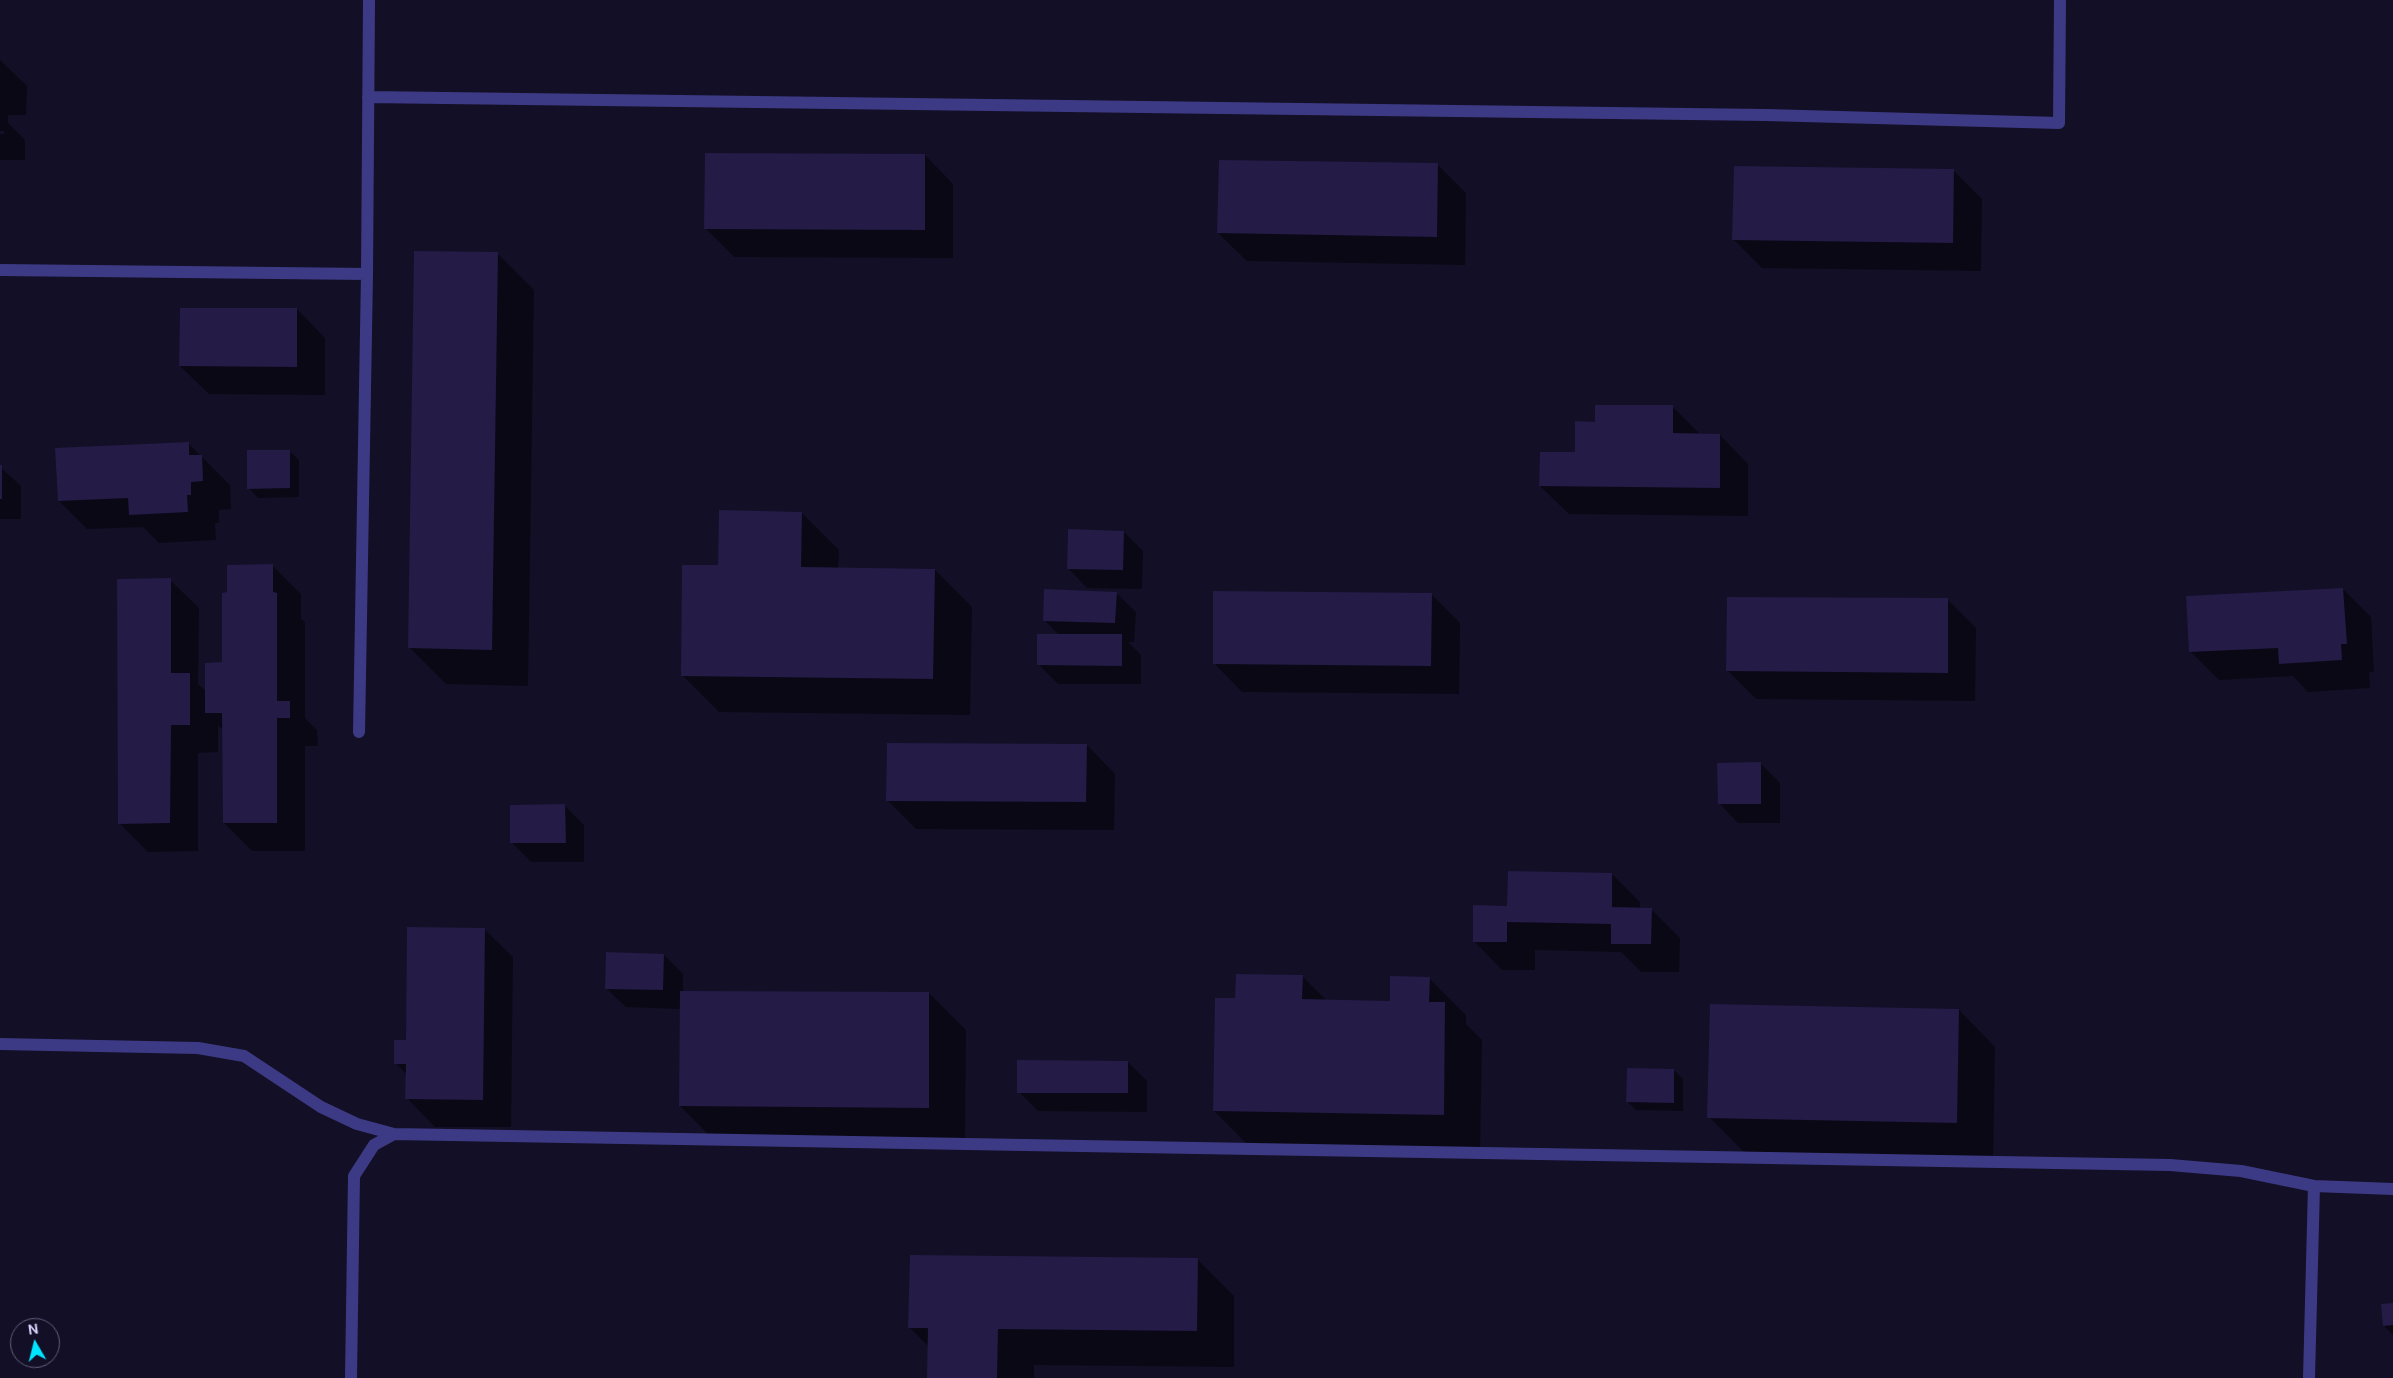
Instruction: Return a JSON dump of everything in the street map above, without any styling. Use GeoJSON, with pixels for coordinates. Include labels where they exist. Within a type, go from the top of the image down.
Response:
{"type":"FeatureCollection","features":[{"type":"Feature","properties":{"kind":"lane"},"geometry":{"type":"LineString","coordinates":[[360,732],[369,0]]}},
{"type":"Feature","properties":{"kind":"lane"},"geometry":{"type":"LineString","coordinates":[[368,96],[1766,115],[2059,123],[2060,0]]}},
{"type":"Feature","properties":{"kind":"lane"},"geometry":{"type":"LineString","coordinates":[[0,270],[367,274]]}},
{"type":"Feature","properties":{"kind":"lane"},"geometry":{"type":"LineString","coordinates":[[0,1044],[198,1048],[244,1056],[321,1107],[357,1124],[394,1134],[2170,1165],[2240,1171],[2314,1186],[2393,1189]]}},
{"type":"Feature","properties":{"kind":"lane"},"geometry":{"type":"LineString","coordinates":[[351,1378],[354,1176],[374,1145],[394,1134]]}},
{"type":"Feature","properties":{"kind":"lane"},"geometry":{"type":"LineString","coordinates":[[2309,1378],[2314,1186]]}},
{"type":"Feature","properties":{"kind":"building"},"geometry":{"type":"Polygon","coordinates":[[[705,153],[925,154],[925,230],[704,229],[705,153]]]}},
{"type":"Feature","properties":{"kind":"building"},"geometry":{"type":"Polygon","coordinates":[[[1219,160],[1438,163],[1437,237],[1217,233],[1219,160]]]}},
{"type":"Feature","properties":{"kind":"building"},"geometry":{"type":"Polygon","coordinates":[[[1734,166],[1954,169],[1953,243],[1732,240],[1734,166]]]}},
{"type":"Feature","properties":{"kind":"building"},"geometry":{"type":"Polygon","coordinates":[[[414,251],[498,252],[492,650],[408,648],[414,251]]]}},
{"type":"Feature","properties":{"kind":"building"},"geometry":{"type":"Polygon","coordinates":[[[180,308],[297,308],[297,367],[179,366],[180,308]]]}},
{"type":"Feature","properties":{"kind":"building"},"geometry":{"type":"Polygon","coordinates":[[[1595,405],[1673,405],[1673,433],[1720,434],[1720,488],[1539,486],[1540,452],[1575,452],[1575,421],[1595,422],[1595,405]]]}},
{"type":"Feature","properties":{"kind":"building"},"geometry":{"type":"Polygon","coordinates":[[[189,442],[189,455],[202,455],[203,481],[191,482],[191,495],[187,495],[188,512],[129,515],[128,498],[58,501],[55,448],[189,442]]]}},
{"type":"Feature","properties":{"kind":"building"},"geometry":{"type":"Polygon","coordinates":[[[247,450],[290,450],[290,488],[247,489],[247,450]]]}},
{"type":"Feature","properties":{"kind":"building"},"geometry":{"type":"Polygon","coordinates":[[[0,465],[2,465],[2,499],[0,499],[0,465]]]}},
{"type":"Feature","properties":{"kind":"building"},"geometry":{"type":"Polygon","coordinates":[[[719,510],[802,512],[801,567],[935,569],[933,679],[681,676],[682,565],[718,565],[719,510]]]}},
{"type":"Feature","properties":{"kind":"building"},"geometry":{"type":"Polygon","coordinates":[[[1068,529],[1124,531],[1123,570],[1067,569],[1068,529]]]}},
{"type":"Feature","properties":{"kind":"building"},"geometry":{"type":"Polygon","coordinates":[[[273,564],[273,592],[277,593],[277,701],[290,701],[290,718],[277,718],[277,823],[223,823],[222,713],[205,713],[205,663],[222,662],[222,593],[227,592],[227,565],[273,564]]]}},
{"type":"Feature","properties":{"kind":"building"},"geometry":{"type":"Polygon","coordinates":[[[171,578],[171,673],[190,673],[190,725],[171,725],[170,823],[118,824],[117,579],[171,578]]]}},
{"type":"Feature","properties":{"kind":"building"},"geometry":{"type":"Polygon","coordinates":[[[2343,588],[2347,644],[2341,644],[2342,660],[2279,664],[2278,648],[2189,652],[2186,596],[2343,588]]]}},
{"type":"Feature","properties":{"kind":"building"},"geometry":{"type":"Polygon","coordinates":[[[1044,589],[1117,592],[1115,623],[1043,621],[1044,589]]]}},
{"type":"Feature","properties":{"kind":"building"},"geometry":{"type":"Polygon","coordinates":[[[1213,591],[1432,593],[1431,666],[1213,664],[1213,591]]]}},
{"type":"Feature","properties":{"kind":"building"},"geometry":{"type":"Polygon","coordinates":[[[1727,597],[1948,598],[1948,673],[1726,671],[1727,597]]]}},
{"type":"Feature","properties":{"kind":"building"},"geometry":{"type":"Polygon","coordinates":[[[1037,634],[1122,634],[1122,666],[1037,665],[1037,634]]]}},
{"type":"Feature","properties":{"kind":"building"},"geometry":{"type":"Polygon","coordinates":[[[887,743],[1087,744],[1086,802],[886,801],[887,743]]]}},
{"type":"Feature","properties":{"kind":"building"},"geometry":{"type":"Polygon","coordinates":[[[1761,762],[1761,804],[1718,804],[1717,763],[1761,762]]]}},
{"type":"Feature","properties":{"kind":"building"},"geometry":{"type":"Polygon","coordinates":[[[565,804],[566,843],[510,843],[510,805],[565,804]]]}},
{"type":"Feature","properties":{"kind":"building"},"geometry":{"type":"Polygon","coordinates":[[[1508,871],[1612,873],[1612,907],[1652,908],[1651,944],[1611,944],[1611,924],[1507,922],[1507,942],[1473,942],[1473,905],[1507,906],[1508,871]]]}},
{"type":"Feature","properties":{"kind":"building"},"geometry":{"type":"Polygon","coordinates":[[[407,927],[485,928],[483,1100],[405,1099],[406,1064],[394,1064],[394,1040],[406,1040],[407,927]]]}},
{"type":"Feature","properties":{"kind":"building"},"geometry":{"type":"Polygon","coordinates":[[[606,952],[664,954],[663,990],[605,989],[606,952]]]}},
{"type":"Feature","properties":{"kind":"building"},"geometry":{"type":"Polygon","coordinates":[[[1236,974],[1303,975],[1302,999],[1390,1001],[1390,976],[1430,977],[1429,1002],[1445,1002],[1444,1115],[1213,1111],[1215,998],[1235,998],[1236,974]]]}},
{"type":"Feature","properties":{"kind":"building"},"geometry":{"type":"Polygon","coordinates":[[[680,991],[929,992],[929,1108],[679,1106],[680,991]]]}},
{"type":"Feature","properties":{"kind":"building"},"geometry":{"type":"Polygon","coordinates":[[[1710,1004],[1959,1009],[1957,1123],[1707,1118],[1710,1004]]]}},
{"type":"Feature","properties":{"kind":"building"},"geometry":{"type":"Polygon","coordinates":[[[1017,1060],[1128,1061],[1128,1093],[1017,1093],[1017,1060]]]}},
{"type":"Feature","properties":{"kind":"building"},"geometry":{"type":"Polygon","coordinates":[[[1627,1068],[1674,1069],[1674,1103],[1626,1102],[1627,1068]]]}},
{"type":"Feature","properties":{"kind":"building"},"geometry":{"type":"Polygon","coordinates":[[[910,1255],[1198,1258],[1197,1331],[998,1329],[997,1378],[927,1378],[928,1328],[908,1328],[910,1255]]]}},
{"type":"Feature","properties":{"kind":"building"},"geometry":{"type":"Polygon","coordinates":[[[2393,1303],[2393,1325],[2383,1326],[2381,1304],[2393,1303]]]}}]}
